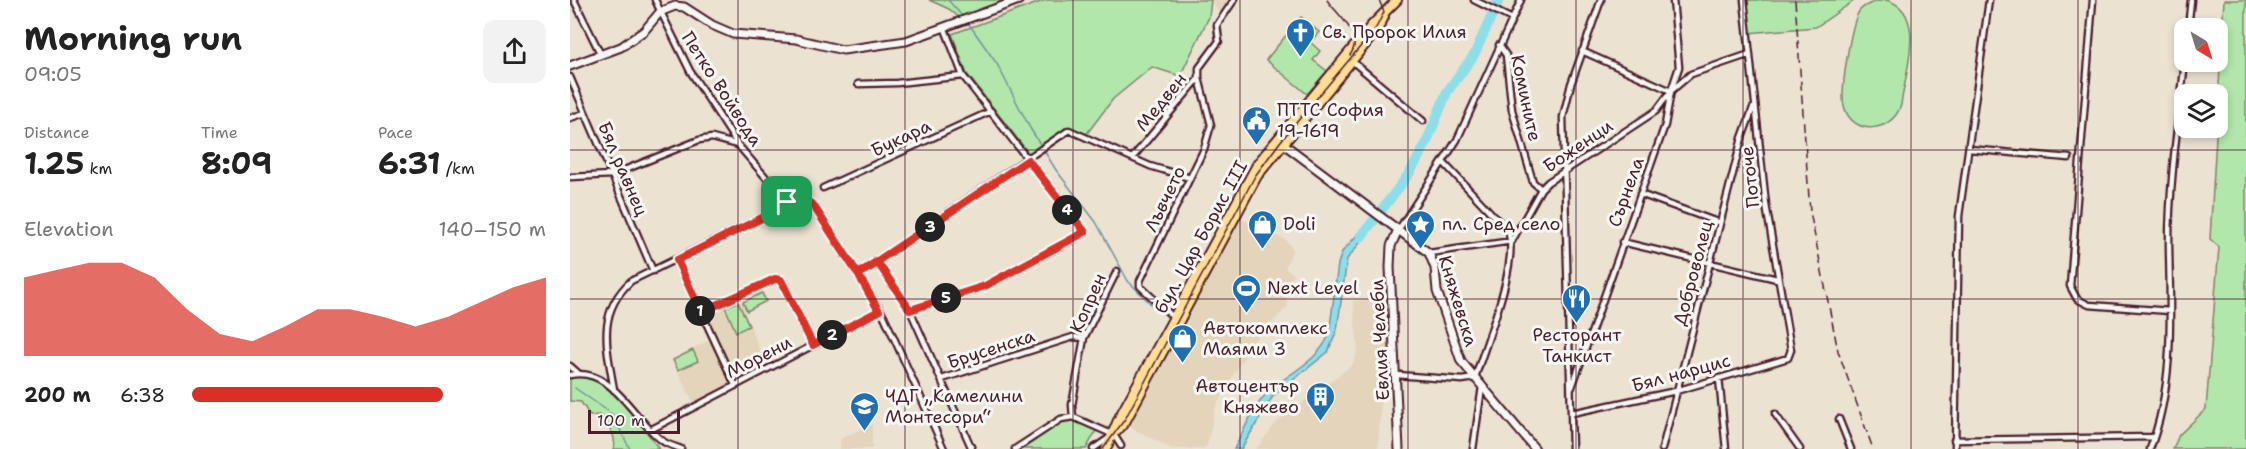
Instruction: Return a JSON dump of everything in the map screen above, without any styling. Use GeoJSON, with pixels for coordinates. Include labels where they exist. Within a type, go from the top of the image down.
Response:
{"type":"FeatureCollection","features":[{"type":"Feature","properties":{"kind":"main road","name":"бул. Цар Борис III"},"geometry":{"type":"LineString","coordinates":[[1114,435],[1119,418],[1251,174],[1349,58],[1371,26],[1385,15],[1397,0]]}},
{"type":"Feature","properties":{"kind":"main road","name":"бул. Цар Борис III"},"geometry":{"type":"LineString","coordinates":[[1106,449],[1125,422],[1257,176],[1280,141]]}},
{"type":"Feature","properties":{"kind":"street"},"geometry":{"type":"LineString","coordinates":[[574,0],[602,55]]}},
{"type":"Feature","properties":{"kind":"street","name":"Петко Войвода"},"geometry":{"type":"LineString","coordinates":[[655,0],[690,70],[738,145],[787,202]]}},
{"type":"Feature","properties":{"kind":"street"},"geometry":{"type":"LineString","coordinates":[[570,66],[602,55],[634,39],[660,12],[671,7],[684,7],[712,25],[733,34],[796,39],[843,50],[903,42],[945,29],[1019,0]]}},
{"type":"Feature","properties":{"kind":"street","name":"Медвен"},"geometry":{"type":"LineString","coordinates":[[1133,157],[1198,78],[1199,68],[1219,41],[1217,25],[1234,0]]}},
{"type":"Feature","properties":{"kind":"street"},"geometry":{"type":"LineString","coordinates":[[1474,0],[1509,18]]}},
{"type":"Feature","properties":{"kind":"street"},"geometry":{"type":"LineString","coordinates":[[1397,232],[1457,140],[1509,18],[1521,0]]}},
{"type":"Feature","properties":{"kind":"street"},"geometry":{"type":"LineString","coordinates":[[1572,449],[1567,170],[1563,117],[1582,51],[1601,0]]}},
{"type":"Feature","properties":{"kind":"street","name":"Сърнела"},"geometry":{"type":"LineString","coordinates":[[1571,390],[1665,125],[1671,91],[1679,67],[1674,0]]}},
{"type":"Feature","properties":{"kind":"street","name":"Поточе"},"geometry":{"type":"LineString","coordinates":[[1744,0],[1777,279],[1791,350]]}},
{"type":"Feature","properties":{"kind":"street"},"geometry":{"type":"LineString","coordinates":[[1955,449],[1959,216],[1989,0]]}},
{"type":"Feature","properties":{"kind":"street"},"geometry":{"type":"LineString","coordinates":[[2093,0],[2070,286],[2077,299],[2089,305],[2170,311]]}},
{"type":"Feature","properties":{"kind":"street"},"geometry":{"type":"LineString","coordinates":[[2189,18],[2191,0]]}},
{"type":"Feature","properties":{"kind":"street"},"geometry":{"type":"LineString","coordinates":[[910,310],[985,286],[1085,232],[963,76],[945,29]]}},
{"type":"Feature","properties":{"kind":"street","name":"Комините"},"geometry":{"type":"LineString","coordinates":[[1499,45],[1506,55],[1512,110],[1533,182],[1541,189]]}},
{"type":"Feature","properties":{"kind":"street"},"geometry":{"type":"LineString","coordinates":[[1582,51],[1671,91]]}},
{"type":"Feature","properties":{"kind":"street","name":"Боженци"},"geometry":{"type":"LineString","coordinates":[[1512,241],[1519,233],[1541,189],[1656,111],[1671,91],[1691,74],[1750,54]]}},
{"type":"Feature","properties":{"kind":"street"},"geometry":{"type":"LineString","coordinates":[[1349,58],[1423,121]]}},
{"type":"Feature","properties":{"kind":"street"},"geometry":{"type":"LineString","coordinates":[[2150,449],[2160,424],[2168,378],[2171,194],[2184,72]]}},
{"type":"Feature","properties":{"kind":"street"},"geometry":{"type":"LineString","coordinates":[[858,84],[908,83],[963,76]]}},
{"type":"Feature","properties":{"kind":"street","name":"Бял равнец"},"geometry":{"type":"LineString","coordinates":[[570,77],[653,271]]}},
{"type":"Feature","properties":{"kind":"street","name":"Лъвчето"},"geometry":{"type":"LineString","coordinates":[[1174,318],[1140,286],[1140,281],[1204,149],[1211,125],[1198,78]]}},
{"type":"Feature","properties":{"kind":"street","name":"Доброволец"},"geometry":{"type":"LineString","coordinates":[[1662,449],[1742,138],[1755,106]]}},
{"type":"Feature","properties":{"kind":"street","name":"Букара"},"geometry":{"type":"LineString","coordinates":[[823,188],[991,111]]}},
{"type":"Feature","properties":{"kind":"street"},"geometry":{"type":"LineString","coordinates":[[570,118],[585,112]]}},
{"type":"Feature","properties":{"kind":"street"},"geometry":{"type":"LineString","coordinates":[[858,274],[878,263],[1042,151],[1069,130],[1190,178]]}},
{"type":"Feature","properties":{"kind":"street"},"geometry":{"type":"LineString","coordinates":[[570,177],[612,175],[699,140],[712,138],[738,145]]}},
{"type":"Feature","properties":{"kind":"street","name":"Княжевска"},"geometry":{"type":"LineString","coordinates":[[1280,141],[1397,232],[1429,254],[1434,262],[1437,291],[1457,352],[1482,387],[1535,449]]}},
{"type":"Feature","properties":{"kind":"street"},"geometry":{"type":"LineString","coordinates":[[1969,149],[2068,158]]}},
{"type":"Feature","properties":{"kind":"street"},"geometry":{"type":"LineString","coordinates":[[1397,375],[1462,380],[1475,378],[1510,266],[1512,241],[1508,231],[1443,162]]}},
{"type":"Feature","properties":{"kind":"street"},"geometry":{"type":"LineString","coordinates":[[1640,194],[1720,223]]}},
{"type":"Feature","properties":{"kind":"street"},"geometry":{"type":"LineString","coordinates":[[614,390],[606,344],[608,315],[616,295],[631,281],[786,206],[787,202],[806,201],[813,205],[885,318],[944,449]]}},
{"type":"Feature","properties":{"kind":"street","name":"Евлия Челеби"},"geometry":{"type":"LineString","coordinates":[[1397,232],[1391,246],[1390,267],[1399,449]]}},
{"type":"Feature","properties":{"kind":"street"},"geometry":{"type":"LineString","coordinates":[[1429,254],[1512,241]]}},
{"type":"Feature","properties":{"kind":"street"},"geometry":{"type":"LineString","coordinates":[[1622,242],[1777,279]]}},
{"type":"Feature","properties":{"kind":"street"},"geometry":{"type":"LineString","coordinates":[[677,260],[735,385]]}},
{"type":"Feature","properties":{"kind":"street"},"geometry":{"type":"LineString","coordinates":[[878,263],[910,310],[972,449]]}},
{"type":"Feature","properties":{"kind":"street","name":"Копрен"},"geometry":{"type":"LineString","coordinates":[[1073,417],[1072,405],[1084,338],[1117,271]]}},
{"type":"Feature","properties":{"kind":"street"},"geometry":{"type":"LineString","coordinates":[[701,312],[775,279],[781,280],[813,345]]}},
{"type":"Feature","properties":{"kind":"street","name":"Морени"},"geometry":{"type":"LineString","coordinates":[[652,429],[879,311]]}},
{"type":"Feature","properties":{"kind":"street","name":"Брусенска"},"geometry":{"type":"LineString","coordinates":[[942,379],[1073,337],[1084,338]]}},
{"type":"Feature","properties":{"kind":"street","name":"Бял нарцис"},"geometry":{"type":"LineString","coordinates":[[1572,413],[1676,391],[1788,358],[1791,350]]}},
{"type":"Feature","properties":{"kind":"street"},"geometry":{"type":"LineString","coordinates":[[570,366],[578,373]]}},
{"type":"Feature","properties":{"kind":"street"},"geometry":{"type":"LineString","coordinates":[[570,375],[578,373],[599,378],[614,390],[663,441],[681,449]]}},
{"type":"Feature","properties":{"kind":"street"},"geometry":{"type":"LineString","coordinates":[[1719,378],[1726,449]]}},
{"type":"Feature","properties":{"kind":"street"},"geometry":{"type":"LineString","coordinates":[[1473,449],[1482,387]]}},
{"type":"Feature","properties":{"kind":"street"},"geometry":{"type":"LineString","coordinates":[[1775,414],[1800,449]]}},
{"type":"Feature","properties":{"kind":"street"},"geometry":{"type":"LineString","coordinates":[[1015,449],[1061,419],[1073,417],[1114,435],[1120,447],[1128,449]]}},
{"type":"Feature","properties":{"kind":"street"},"geometry":{"type":"LineString","coordinates":[[1839,419],[1851,449]]}},
{"type":"Feature","properties":{"kind":"street","name":"бул. Цар Борис III"},"geometry":{"type":"LineString","coordinates":[[1093,449],[1114,435]]}},
{"type":"Feature","properties":{"kind":"street"},"geometry":{"type":"LineString","coordinates":[[1954,440],[2154,437]]}},
{"type":"Feature","properties":{"kind":"street"},"geometry":{"type":"LineString","coordinates":[[663,441],[665,449]]}},
{"type":"Feature","properties":{"kind":"shaded area"},"geometry":{"type":"Polygon","coordinates":[[[1212,0],[1231,0],[1220,15],[1212,0]]]}},
{"type":"Feature","properties":{"kind":"shaded area"},"geometry":{"type":"Polygon","coordinates":[[[1240,218],[1286,240],[1293,249],[1285,268],[1294,274],[1285,292],[1288,306],[1251,344],[1215,408],[1207,446],[1201,449],[1172,449],[1128,426],[1240,218]]]}},
{"type":"Feature","properties":{"kind":"shaded area"},"geometry":{"type":"Polygon","coordinates":[[[760,288],[768,302],[745,313],[766,366],[738,380],[705,311],[760,288]]]}},
{"type":"Feature","properties":{"kind":"shaded area"},"geometry":{"type":"Polygon","coordinates":[[[1385,298],[1389,358],[1383,364],[1378,449],[1256,449],[1277,422],[1353,364],[1358,350],[1353,301],[1385,298]]]}},
{"type":"Feature","properties":{"kind":"shaded area"},"geometry":{"type":"Polygon","coordinates":[[[710,340],[731,384],[694,404],[672,359],[710,340]]]}},
{"type":"Feature","properties":{"kind":"shaded area","name":"ЧДГ „Камелини Монтесори“"},"geometry":{"type":"Polygon","coordinates":[[[872,424],[872,449],[840,449],[840,439],[872,424]]]}},
{"type":"Feature","properties":{"kind":"green space"},"geometry":{"type":"Polygon","coordinates":[[[929,0],[1016,0],[962,20],[949,9],[929,0]]]}},
{"type":"Feature","properties":{"kind":"green space"},"geometry":{"type":"Polygon","coordinates":[[[1046,0],[1211,0],[1209,17],[1180,76],[1152,67],[1113,99],[1085,136],[1067,129],[1030,155],[967,74],[952,34],[1046,0]]]}},
{"type":"Feature","properties":{"kind":"green space"},"geometry":{"type":"Polygon","coordinates":[[[1744,0],[1855,0],[1816,27],[1748,33],[1744,0]]]}},
{"type":"Feature","properties":{"kind":"green space"},"geometry":{"type":"Polygon","coordinates":[[[1886,0],[1899,6],[1907,17],[1911,45],[1909,61],[1901,105],[1896,114],[1881,126],[1863,127],[1848,116],[1844,106],[1847,57],[1853,28],[1860,10],[1872,3],[1886,0]]]}},
{"type":"Feature","properties":{"kind":"green space"},"geometry":{"type":"Polygon","coordinates":[[[2224,0],[2246,0],[2246,449],[2173,449],[2179,435],[2206,409],[2219,247],[2210,239],[2216,138],[2228,138],[2228,84],[2219,84],[2220,72],[2228,72],[2228,18],[2223,18],[2224,0]]]}},
{"type":"Feature","properties":{"kind":"green space"},"geometry":{"type":"Polygon","coordinates":[[[1301,17],[1319,32],[1310,42],[1320,51],[1313,60],[1327,71],[1307,94],[1266,60],[1301,17]]]}},
{"type":"Feature","properties":{"kind":"green space"},"geometry":{"type":"Polygon","coordinates":[[[762,293],[766,301],[747,311],[743,302],[762,293]]]}},
{"type":"Feature","properties":{"kind":"green space"},"geometry":{"type":"Polygon","coordinates":[[[738,302],[749,326],[736,332],[725,307],[738,302]]]}},
{"type":"Feature","properties":{"kind":"green space"},"geometry":{"type":"Polygon","coordinates":[[[693,350],[698,361],[678,370],[673,360],[693,350]]]}},
{"type":"Feature","properties":{"kind":"green space"},"geometry":{"type":"Polygon","coordinates":[[[578,376],[603,385],[614,394],[634,415],[659,449],[614,449],[613,435],[599,415],[590,416],[581,402],[570,401],[570,378],[578,376]]]}},
{"type":"Feature","properties":{"kind":"green space"},"geometry":{"type":"Polygon","coordinates":[[[1065,420],[1078,421],[1097,429],[1086,449],[1023,449],[1065,420]]]}},
{"type":"Feature","properties":{"kind":"water"},"geometry":{"type":"Polygon","coordinates":[[[1366,225],[1371,229],[1347,259],[1337,330],[1328,352],[1273,396],[1241,449],[1234,449],[1253,412],[1268,392],[1310,360],[1324,345],[1329,335],[1338,264],[1342,252],[1366,225]]]}},
{"type":"Feature","properties":{"kind":"waterway"},"geometry":{"type":"LineString","coordinates":[[948,0],[963,17]]}},
{"type":"Feature","properties":{"kind":"waterway"},"geometry":{"type":"LineString","coordinates":[[1361,237],[1409,174],[1425,146],[1447,92],[1474,55],[1499,0]]}},
{"type":"Feature","properties":{"kind":"waterway"},"geometry":{"type":"LineString","coordinates":[[969,24],[997,64],[1030,128],[1056,170],[1096,222],[1128,281],[1155,308]]}},
{"type":"Feature","properties":{"kind":"waterway"},"geometry":{"type":"LineString","coordinates":[[575,388],[612,414],[630,449]]}},
{"type":"Feature","properties":{"kind":"tram line"},"geometry":{"type":"LineString","coordinates":[[1327,0],[1352,33],[1354,48],[1350,55]]}},
{"type":"Feature","properties":{"kind":"tram line"},"geometry":{"type":"LineString","coordinates":[[1103,449],[1125,419],[1255,176],[1280,142],[1376,28],[1384,12],[1379,0]]}},
{"type":"Feature","properties":{"kind":"railway"},"geometry":{"type":"LineString","coordinates":[[1795,0],[1810,212],[1838,351],[1873,449]]}},
{"type":"Feature","properties":{"kind":"place","name":"Св. Пророк Илия"},"geometry":{"type":"Point","coordinates":[1301,58]}},
{"type":"Feature","properties":{"kind":"place","name":"ПТТС София 19-1619"},"geometry":{"type":"Point","coordinates":[1256,146]}},
{"type":"Feature","properties":{"kind":"place","name":"Doli"},"geometry":{"type":"Point","coordinates":[1262,250]}},
{"type":"Feature","properties":{"kind":"place","name":"пл. Сред село"},"geometry":{"type":"Point","coordinates":[1421,250]}},
{"type":"Feature","properties":{"kind":"place","name":"Next Level"},"geometry":{"type":"Point","coordinates":[1246,314]}},
{"type":"Feature","properties":{"kind":"place","name":"Ресторант Танкист"},"geometry":{"type":"Point","coordinates":[1577,324]}},
{"type":"Feature","properties":{"kind":"place","name":"Автокомплекс Маями 3"},"geometry":{"type":"Point","coordinates":[1182,364]}},
{"type":"Feature","properties":{"kind":"place","name":"Автоцентър Княжево"},"geometry":{"type":"Point","coordinates":[1320,422]}},
{"type":"Feature","properties":{"kind":"place","name":"ЧДГ „Камелини Монтесори“"},"geometry":{"type":"Point","coordinates":[864,432]}},
{"type":"Feature","properties":{"kind":"route"},"geometry":{"type":"LineString","coordinates":[[787,202],[786,206],[677,260],[701,312],[775,279],[781,280],[813,345],[879,311],[858,274],[878,263],[1028,160],[1085,232],[985,286],[910,310],[878,263],[858,274],[813,205],[806,201],[787,202]]}}]}
